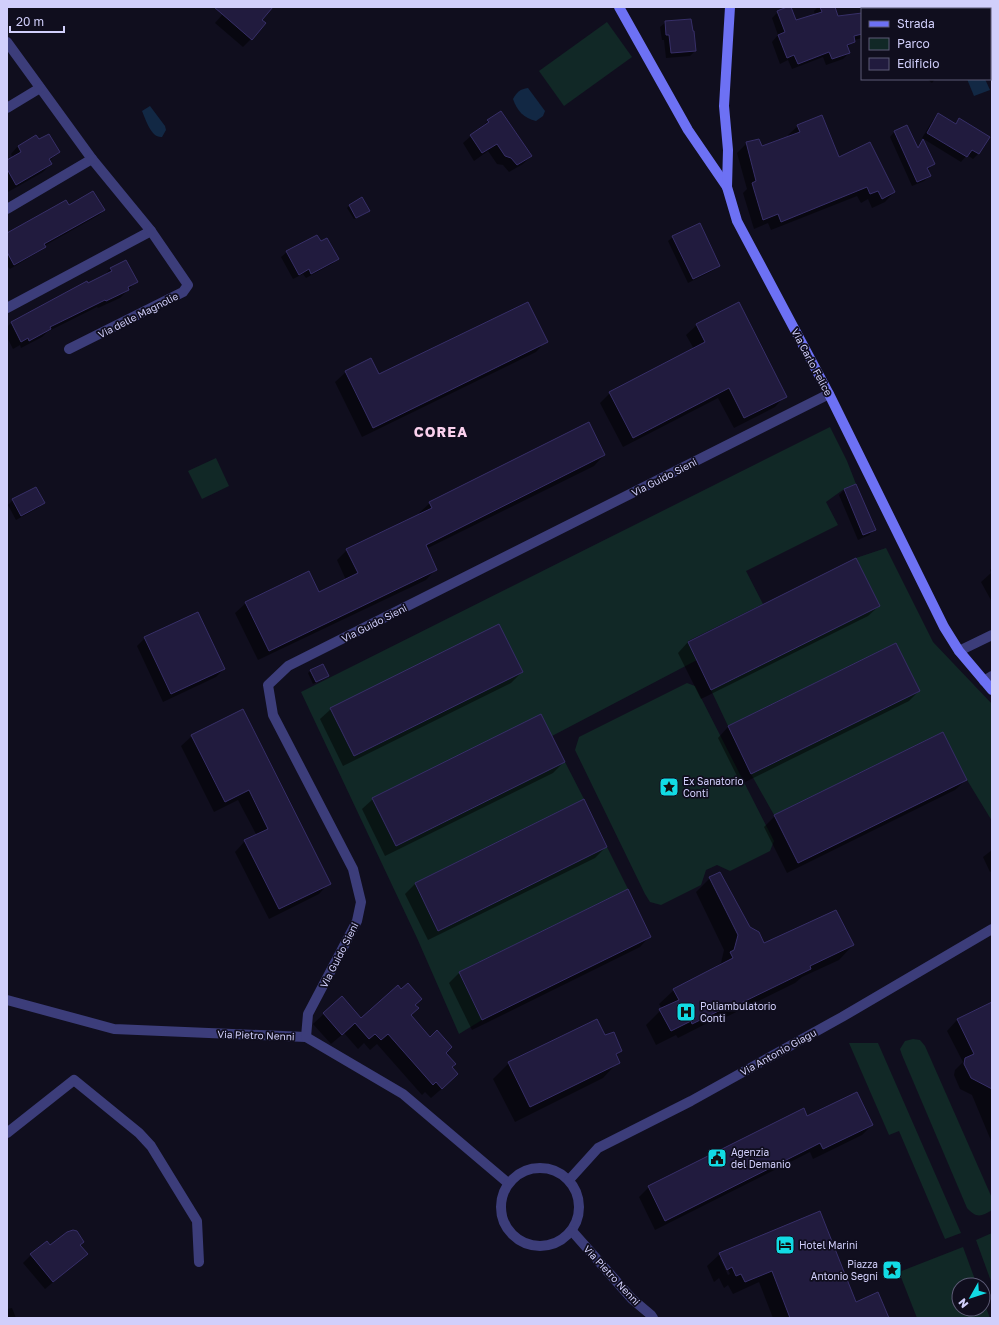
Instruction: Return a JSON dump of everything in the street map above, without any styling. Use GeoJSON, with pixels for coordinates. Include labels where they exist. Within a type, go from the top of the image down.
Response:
{"type":"FeatureCollection","features":[{"type":"Feature","properties":{"kind":"main road"},"geometry":{"type":"LineString","coordinates":[[619,7],[688,130],[727,188]]}},
{"type":"Feature","properties":{"kind":"main road","name":"Via Carlo Felice"},"geometry":{"type":"LineString","coordinates":[[730,7],[724,106],[728,150],[727,188],[737,221],[829,394],[944,627],[959,651],[988,679],[992,690]]}},
{"type":"Feature","properties":{"kind":"street","name":"Via delle Magnolie"},"geometry":{"type":"LineString","coordinates":[[7,42],[92,159],[151,231],[188,286],[183,292],[69,349]]}},
{"type":"Feature","properties":{"kind":"street"},"geometry":{"type":"LineString","coordinates":[[7,108],[40,88]]}},
{"type":"Feature","properties":{"kind":"street"},"geometry":{"type":"LineString","coordinates":[[7,209],[92,159]]}},
{"type":"Feature","properties":{"kind":"street"},"geometry":{"type":"LineString","coordinates":[[7,308],[151,231]]}},
{"type":"Feature","properties":{"kind":"street","name":"Via Guido Sieni"},"geometry":{"type":"LineString","coordinates":[[306,1037],[308,1014],[357,921],[361,902],[353,869],[273,715],[268,685],[288,666],[829,394]]}},
{"type":"Feature","properties":{"kind":"street"},"geometry":{"type":"LineString","coordinates":[[959,651],[992,636]]}},
{"type":"Feature","properties":{"kind":"street","name":"Via Antonio Giagu"},"geometry":{"type":"LineString","coordinates":[[569,1180],[598,1148],[691,1101],[842,1017],[992,929]]}},
{"type":"Feature","properties":{"kind":"street","name":"Via Pietro Nenni"},"geometry":{"type":"LineString","coordinates":[[7,1000],[114,1029],[306,1037],[403,1094],[508,1183]]}},
{"type":"Feature","properties":{"kind":"street"},"geometry":{"type":"LineString","coordinates":[[7,1133],[74,1080],[139,1134],[151,1146],[197,1221],[199,1262]]}},
{"type":"Feature","properties":{"kind":"street"},"geometry":{"type":"LineString","coordinates":[[538,1167],[549,1168],[560,1173],[569,1180],[575,1189],[579,1200],[579,1211],[577,1222],[572,1231],[563,1239],[552,1245],[541,1247],[529,1245],[518,1240],[509,1231],[503,1220],[500,1207],[502,1195],[508,1183],[516,1175],[526,1170],[538,1167]]}},
{"type":"Feature","properties":{"kind":"street","name":"Via Pietro Nenni"},"geometry":{"type":"LineString","coordinates":[[572,1231],[632,1299],[653,1318]]}},
{"type":"Feature","properties":{"kind":"green space"},"geometry":{"type":"Polygon","coordinates":[[[607,22],[632,57],[564,106],[539,71],[607,22]]]}},
{"type":"Feature","properties":{"kind":"green space"},"geometry":{"type":"Polygon","coordinates":[[[830,427],[847,461],[856,484],[844,489],[826,502],[838,525],[746,571],[763,604],[688,641],[697,660],[552,736],[541,715],[372,798],[396,846],[565,762],[584,799],[415,883],[438,931],[607,847],[628,889],[459,972],[482,1020],[459,1034],[417,938],[301,692],[830,427]],[[499,625],[331,708],[354,756],[523,672],[499,625]]]}},
{"type":"Feature","properties":{"kind":"green space"},"geometry":{"type":"Polygon","coordinates":[[[216,458],[229,486],[202,499],[188,471],[216,458]]]}},
{"type":"Feature","properties":{"kind":"green space"},"geometry":{"type":"Polygon","coordinates":[[[886,548],[933,642],[992,704],[992,821],[967,780],[943,732],[774,815],[751,774],[920,691],[896,643],[728,726],[711,690],[880,606],[856,558],[886,548]]]}},
{"type":"Feature","properties":{"kind":"green space"},"geometry":{"type":"Polygon","coordinates":[[[687,683],[695,686],[774,841],[770,851],[730,871],[717,865],[706,870],[701,885],[661,905],[650,902],[645,894],[575,750],[579,737],[687,683]]]}},
{"type":"Feature","properties":{"kind":"green space"},"geometry":{"type":"Polygon","coordinates":[[[913,1039],[920,1040],[925,1046],[992,1198],[992,1210],[985,1214],[973,1214],[967,1208],[902,1055],[900,1049],[905,1041],[913,1039]]]}},
{"type":"Feature","properties":{"kind":"green space"},"geometry":{"type":"Polygon","coordinates":[[[849,1043],[878,1043],[961,1233],[945,1239],[899,1131],[889,1135],[849,1043]]]}},
{"type":"Feature","properties":{"kind":"green space"},"geometry":{"type":"Polygon","coordinates":[[[992,1233],[992,1284],[991,1277],[989,1277],[976,1240],[992,1233]]]}},
{"type":"Feature","properties":{"kind":"green space"},"geometry":{"type":"Polygon","coordinates":[[[963,1247],[974,1277],[951,1277],[951,1317],[990,1318],[917,1318],[899,1272],[963,1247]]]}},
{"type":"Feature","properties":{"kind":"water"},"geometry":{"type":"Polygon","coordinates":[[[967,80],[985,80],[990,90],[974,96],[967,80]]]}},
{"type":"Feature","properties":{"kind":"water"},"geometry":{"type":"Polygon","coordinates":[[[528,88],[545,111],[543,116],[536,121],[528,118],[522,113],[513,99],[519,91],[528,88]]]}},
{"type":"Feature","properties":{"kind":"water"},"geometry":{"type":"Polygon","coordinates":[[[150,106],[165,126],[166,130],[162,137],[158,137],[152,132],[142,111],[150,106]]]}},
{"type":"Feature","properties":{"kind":"building"},"geometry":{"type":"Polygon","coordinates":[[[214,7],[273,7],[262,20],[266,23],[252,40],[214,7]]]}},
{"type":"Feature","properties":{"kind":"building"},"geometry":{"type":"Polygon","coordinates":[[[791,7],[796,20],[822,12],[820,7],[835,7],[838,16],[861,13],[861,34],[854,36],[855,42],[847,45],[850,53],[832,59],[829,52],[798,64],[794,55],[787,58],[778,35],[785,32],[777,11],[791,7]]]}},
{"type":"Feature","properties":{"kind":"building"},"geometry":{"type":"Polygon","coordinates":[[[691,19],[696,51],[671,53],[669,35],[666,35],[665,21],[691,19]]]}},
{"type":"Feature","properties":{"kind":"building"},"geometry":{"type":"Polygon","coordinates":[[[501,111],[532,156],[517,165],[511,158],[505,156],[497,144],[482,153],[470,135],[489,122],[487,120],[501,111]]]}},
{"type":"Feature","properties":{"kind":"building"},"geometry":{"type":"Polygon","coordinates":[[[938,113],[956,124],[959,118],[990,137],[979,154],[972,150],[967,157],[927,133],[938,113]]]}},
{"type":"Feature","properties":{"kind":"building"},"geometry":{"type":"Polygon","coordinates":[[[822,115],[839,157],[870,142],[895,192],[882,199],[878,191],[870,194],[867,187],[781,222],[778,214],[763,220],[752,183],[756,181],[746,142],[759,139],[762,146],[800,132],[797,125],[822,115]]]}},
{"type":"Feature","properties":{"kind":"building"},"geometry":{"type":"Polygon","coordinates":[[[907,125],[918,148],[923,139],[935,164],[927,168],[931,176],[917,182],[894,131],[907,125]]]}},
{"type":"Feature","properties":{"kind":"building"},"geometry":{"type":"Polygon","coordinates":[[[49,134],[60,152],[49,159],[52,164],[16,185],[7,169],[7,160],[21,152],[18,146],[36,135],[39,139],[49,134]]]}},
{"type":"Feature","properties":{"kind":"building"},"geometry":{"type":"Polygon","coordinates":[[[93,191],[105,210],[44,244],[46,247],[14,265],[7,252],[7,233],[66,200],[69,205],[93,191]]]}},
{"type":"Feature","properties":{"kind":"building"},"geometry":{"type":"Polygon","coordinates":[[[362,197],[370,211],[356,218],[349,205],[362,197]]]}},
{"type":"Feature","properties":{"kind":"building"},"geometry":{"type":"Polygon","coordinates":[[[700,223],[720,266],[693,279],[672,236],[700,223]]]}},
{"type":"Feature","properties":{"kind":"building"},"geometry":{"type":"Polygon","coordinates":[[[317,235],[321,241],[327,238],[339,259],[311,274],[309,269],[299,275],[286,251],[317,235]]]}},
{"type":"Feature","properties":{"kind":"building"},"geometry":{"type":"Polygon","coordinates":[[[126,260],[138,282],[128,287],[129,290],[50,327],[51,329],[29,341],[28,338],[21,342],[11,322],[87,281],[88,283],[112,271],[110,268],[126,260]]]}},
{"type":"Feature","properties":{"kind":"building"},"geometry":{"type":"Polygon","coordinates":[[[528,302],[548,342],[373,428],[345,371],[371,358],[379,374],[528,302]]]}},
{"type":"Feature","properties":{"kind":"building"},"geometry":{"type":"Polygon","coordinates":[[[739,302],[787,397],[744,418],[729,388],[633,438],[609,392],[705,342],[696,324],[739,302]]]}},
{"type":"Feature","properties":{"kind":"building"},"geometry":{"type":"Polygon","coordinates":[[[589,422],[605,455],[426,545],[437,570],[269,651],[245,602],[309,571],[319,592],[358,573],[346,549],[432,508],[429,502],[589,422]]]}},
{"type":"Feature","properties":{"kind":"building"},"geometry":{"type":"Polygon","coordinates":[[[856,484],[876,530],[863,535],[844,489],[856,484]]]}},
{"type":"Feature","properties":{"kind":"building"},"geometry":{"type":"Polygon","coordinates":[[[36,487],[45,503],[21,516],[12,499],[36,487]]]}},
{"type":"Feature","properties":{"kind":"building"},"geometry":{"type":"Polygon","coordinates":[[[856,558],[880,606],[711,690],[688,642],[856,558]]]}},
{"type":"Feature","properties":{"kind":"building"},"geometry":{"type":"Polygon","coordinates":[[[198,612],[225,669],[171,694],[144,637],[198,612]]]}},
{"type":"Feature","properties":{"kind":"building"},"geometry":{"type":"Polygon","coordinates":[[[499,624],[523,672],[354,756],[330,708],[499,624]]]}},
{"type":"Feature","properties":{"kind":"building"},"geometry":{"type":"Polygon","coordinates":[[[896,643],[920,691],[751,774],[728,726],[896,643]]]}},
{"type":"Feature","properties":{"kind":"building"},"geometry":{"type":"Polygon","coordinates":[[[323,664],[329,676],[316,682],[310,670],[323,664]]]}},
{"type":"Feature","properties":{"kind":"building"},"geometry":{"type":"Polygon","coordinates":[[[243,709],[331,884],[279,909],[244,840],[268,829],[249,790],[225,802],[191,735],[243,709]]]}},
{"type":"Feature","properties":{"kind":"building"},"geometry":{"type":"Polygon","coordinates":[[[541,714],[565,762],[396,846],[372,798],[541,714]]]}},
{"type":"Feature","properties":{"kind":"building"},"geometry":{"type":"Polygon","coordinates":[[[943,732],[967,780],[798,863],[774,815],[943,732]]]}},
{"type":"Feature","properties":{"kind":"building"},"geometry":{"type":"Polygon","coordinates":[[[584,799],[607,847],[438,931],[415,883],[584,799]]]}},
{"type":"Feature","properties":{"kind":"building"},"geometry":{"type":"Polygon","coordinates":[[[720,872],[750,927],[759,932],[764,943],[836,910],[854,945],[810,966],[811,969],[739,1004],[737,1002],[692,1024],[691,1021],[671,1031],[659,1009],[679,1000],[673,989],[733,958],[730,952],[734,950],[738,935],[709,877],[720,872]]]}},
{"type":"Feature","properties":{"kind":"building"},"geometry":{"type":"Polygon","coordinates":[[[628,889],[651,937],[482,1020],[459,972],[628,889]]]}},
{"type":"Feature","properties":{"kind":"building"},"geometry":{"type":"Polygon","coordinates":[[[408,983],[422,999],[415,1005],[419,1008],[411,1015],[430,1037],[437,1030],[452,1047],[446,1053],[456,1064],[452,1067],[458,1074],[442,1089],[436,1082],[433,1085],[388,1034],[381,1040],[375,1034],[369,1039],[355,1023],[342,1035],[323,1013],[342,996],[361,1018],[398,985],[401,989],[408,983]]]}},
{"type":"Feature","properties":{"kind":"building"},"geometry":{"type":"Polygon","coordinates":[[[992,1002],[992,1089],[971,1078],[964,1064],[965,1058],[974,1054],[957,1019],[992,1002]]]}},
{"type":"Feature","properties":{"kind":"building"},"geometry":{"type":"Polygon","coordinates":[[[597,1019],[605,1035],[614,1032],[622,1051],[616,1054],[620,1063],[530,1107],[508,1062],[597,1019]]]}},
{"type":"Feature","properties":{"kind":"building"},"geometry":{"type":"Polygon","coordinates":[[[857,1092],[873,1125],[823,1149],[820,1143],[665,1221],[648,1186],[804,1108],[807,1116],[857,1092]]]}},
{"type":"Feature","properties":{"kind":"building"},"geometry":{"type":"Polygon","coordinates":[[[820,1211],[856,1302],[878,1292],[889,1318],[790,1318],[772,1271],[745,1282],[741,1274],[736,1276],[732,1267],[727,1270],[719,1253],[820,1211]]]}},
{"type":"Feature","properties":{"kind":"building"},"geometry":{"type":"Polygon","coordinates":[[[73,1230],[77,1231],[84,1242],[80,1245],[88,1254],[53,1282],[30,1254],[47,1241],[50,1245],[67,1232],[73,1230]]]}},
{"type":"Feature","properties":{"kind":"place","name":"Ex Sanatorio Conti"},"geometry":{"type":"Point","coordinates":[669,787]}},
{"type":"Feature","properties":{"kind":"place","name":"Poliambulatorio Conti"},"geometry":{"type":"Point","coordinates":[686,1012]}},
{"type":"Feature","properties":{"kind":"place","name":"Agenzia del Demanio"},"geometry":{"type":"Point","coordinates":[717,1158]}},
{"type":"Feature","properties":{"kind":"place","name":"Hotel Marini"},"geometry":{"type":"Point","coordinates":[785,1245]}},
{"type":"Feature","properties":{"kind":"place","name":"Piazza Antonio Segni"},"geometry":{"type":"Point","coordinates":[892,1270]}},
{"type":"Feature","properties":{"kind":"district","name":"COREA"},"geometry":{"type":"Point","coordinates":[441,432]}}]}
